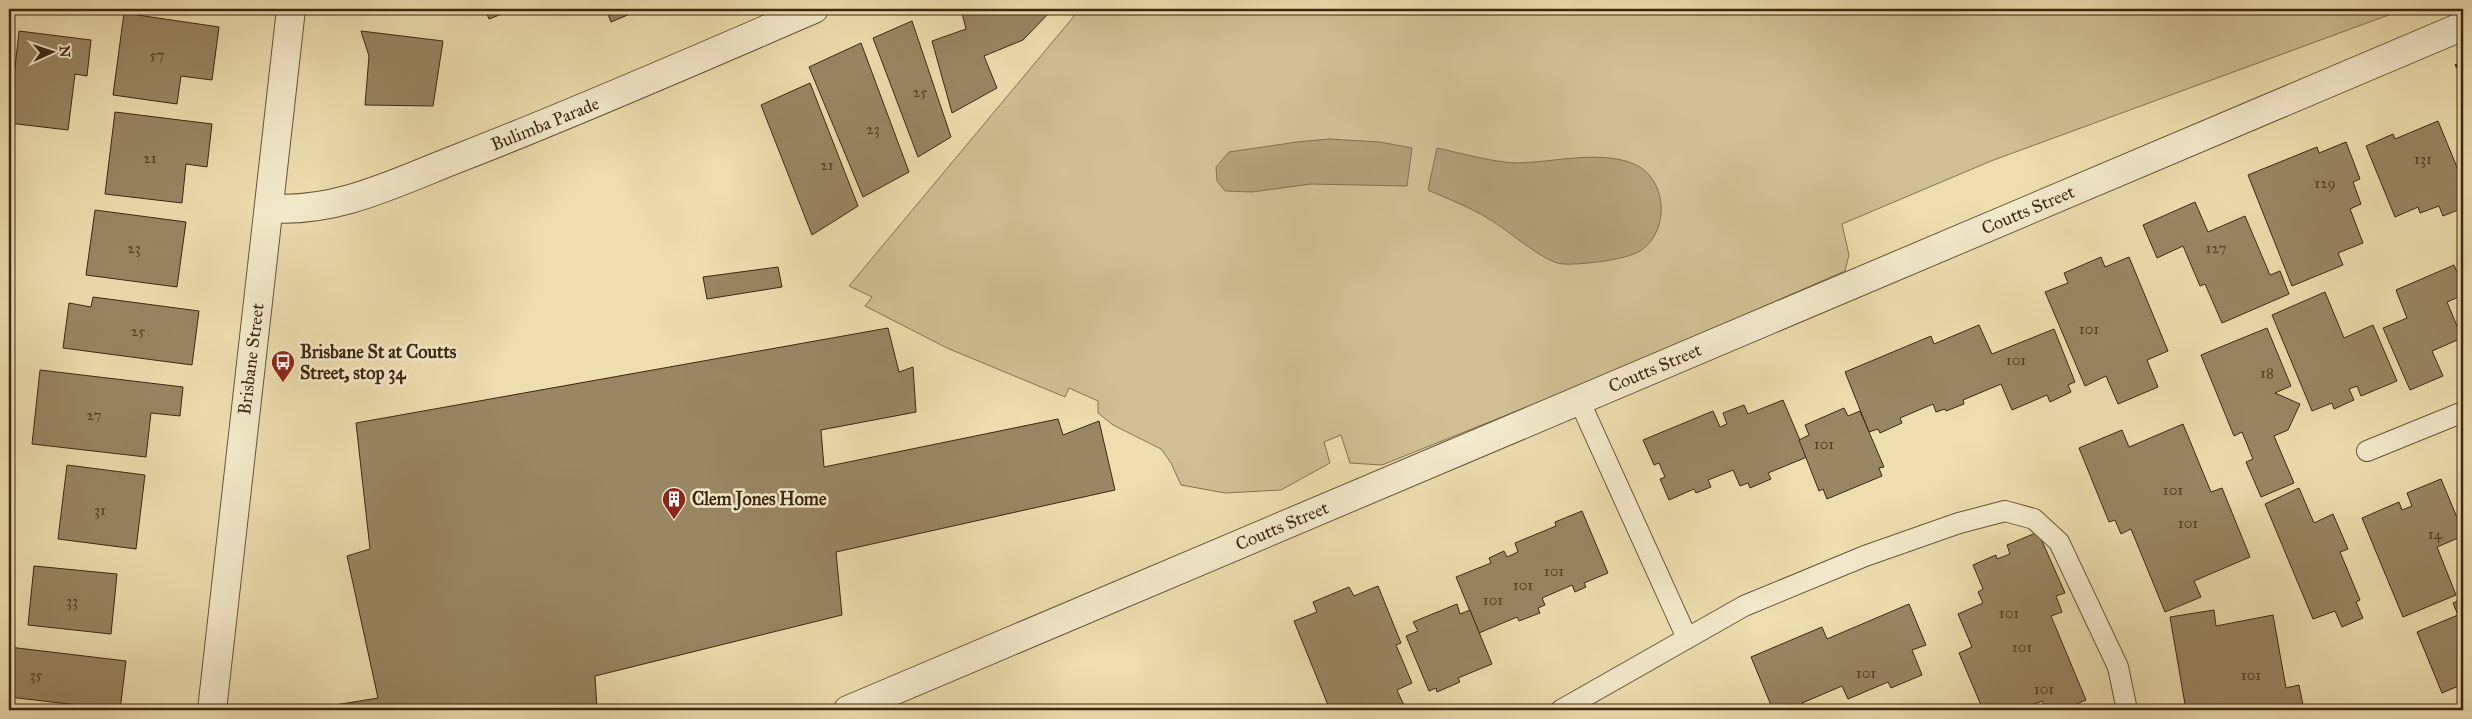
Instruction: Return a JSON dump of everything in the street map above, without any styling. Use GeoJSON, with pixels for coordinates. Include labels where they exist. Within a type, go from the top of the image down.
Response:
{"type":"FeatureCollection","features":[{"type":"Feature","properties":{"kind":"street","name":"Brisbane Street"},"geometry":{"type":"LineString","coordinates":[[212,710],[291,9]]}},
{"type":"Feature","properties":{"kind":"street","name":"Bulimba Parade"},"geometry":{"type":"LineString","coordinates":[[269,208],[294,210],[341,203],[573,114],[814,9]]}},
{"type":"Feature","properties":{"kind":"street","name":"Coutts Street"},"geometry":{"type":"LineString","coordinates":[[848,710],[2463,26]]}},
{"type":"Feature","properties":{"kind":"lane"},"geometry":{"type":"LineString","coordinates":[[1579,400],[1687,638]]}},
{"type":"Feature","properties":{"kind":"lane"},"geometry":{"type":"LineString","coordinates":[[2368,451],[2463,412]]}},
{"type":"Feature","properties":{"kind":"lane"},"geometry":{"type":"LineString","coordinates":[[1561,710],[1744,606],[1865,556],[1959,523],[2005,511],[2034,519],[2059,542],[2118,668],[2127,710]]}},
{"type":"Feature","properties":{"kind":"shaded area"},"geometry":{"type":"Polygon","coordinates":[[[1080,9],[2405,9],[1991,161],[1842,224],[1849,255],[1845,271],[1599,378],[1382,465],[1350,463],[1341,435],[1324,442],[1330,463],[1281,490],[1225,493],[1181,485],[1171,463],[1161,449],[1113,425],[1098,413],[1098,401],[1069,388],[1065,397],[947,348],[865,306],[872,297],[849,286],[1080,9]]]}},
{"type":"Feature","properties":{"kind":"shaded area"},"geometry":{"type":"Polygon","coordinates":[[[1329,139],[1380,142],[1412,148],[1407,186],[1311,184],[1252,192],[1225,191],[1217,181],[1216,167],[1229,152],[1329,139]]]}},
{"type":"Feature","properties":{"kind":"shaded area"},"geometry":{"type":"Polygon","coordinates":[[[1437,148],[1509,163],[1592,157],[1621,160],[1634,164],[1645,171],[1653,180],[1658,192],[1661,204],[1661,217],[1658,229],[1652,240],[1637,253],[1616,259],[1581,264],[1555,262],[1536,252],[1482,215],[1428,190],[1437,148]]]}},
{"type":"Feature","properties":{"kind":"building"},"geometry":{"type":"Polygon","coordinates":[[[485,9],[515,9],[489,19],[485,9]]]}},
{"type":"Feature","properties":{"kind":"building"},"geometry":{"type":"Polygon","coordinates":[[[606,9],[642,9],[611,22],[606,9]]]}},
{"type":"Feature","properties":{"kind":"building"},"geometry":{"type":"Polygon","coordinates":[[[961,9],[1051,9],[1051,11],[1023,40],[984,56],[997,88],[952,113],[932,41],[966,29],[961,9]]]}},
{"type":"Feature","properties":{"kind":"building"},"geometry":{"type":"Polygon","coordinates":[[[124,13],[219,27],[212,80],[181,76],[177,104],[113,95],[124,13]]]}},
{"type":"Feature","properties":{"kind":"building"},"geometry":{"type":"Polygon","coordinates":[[[912,21],[951,137],[918,157],[873,38],[912,21]]]}},
{"type":"Feature","properties":{"kind":"building"},"geometry":{"type":"Polygon","coordinates":[[[19,31],[91,40],[87,76],[75,74],[68,130],[9,123],[19,31]]]}},
{"type":"Feature","properties":{"kind":"building"},"geometry":{"type":"Polygon","coordinates":[[[361,31],[443,41],[433,106],[365,105],[369,56],[361,31]]]}},
{"type":"Feature","properties":{"kind":"building"},"geometry":{"type":"Polygon","coordinates":[[[861,43],[909,172],[863,197],[809,67],[861,43]]]}},
{"type":"Feature","properties":{"kind":"building"},"geometry":{"type":"Polygon","coordinates":[[[810,83],[858,206],[812,235],[761,105],[810,83]]]}},
{"type":"Feature","properties":{"kind":"building"},"geometry":{"type":"Polygon","coordinates":[[[115,112],[212,124],[207,167],[186,164],[182,203],[105,194],[115,112]]]}},
{"type":"Feature","properties":{"kind":"building"},"geometry":{"type":"Polygon","coordinates":[[[2438,121],[2463,182],[2463,208],[2443,216],[2439,206],[2420,213],[2418,207],[2395,217],[2366,146],[2393,134],[2395,139],[2438,121]]]}},
{"type":"Feature","properties":{"kind":"building"},"geometry":{"type":"Polygon","coordinates":[[[2346,142],[2360,179],[2353,182],[2361,204],[2350,209],[2363,243],[2338,253],[2343,265],[2292,286],[2248,175],[2317,147],[2319,153],[2346,142]]]}},
{"type":"Feature","properties":{"kind":"building"},"geometry":{"type":"Polygon","coordinates":[[[2195,202],[2208,232],[2245,216],[2270,275],[2280,271],[2289,294],[2222,323],[2205,284],[2200,286],[2183,246],[2157,258],[2143,225],[2195,202]]]}},
{"type":"Feature","properties":{"kind":"building"},"geometry":{"type":"Polygon","coordinates":[[[95,210],[186,222],[177,287],[86,275],[95,210]]]}},
{"type":"Feature","properties":{"kind":"building"},"geometry":{"type":"Polygon","coordinates":[[[2101,257],[2105,267],[2129,257],[2168,351],[2147,360],[2158,387],[2118,404],[2106,376],[2085,386],[2045,292],[2068,283],[2064,273],[2101,257]]]}},
{"type":"Feature","properties":{"kind":"building"},"geometry":{"type":"Polygon","coordinates":[[[2454,265],[2463,286],[2463,295],[2447,302],[2462,338],[2432,351],[2443,376],[2410,390],[2383,328],[2407,318],[2396,290],[2454,265]]]}},
{"type":"Feature","properties":{"kind":"building"},"geometry":{"type":"Polygon","coordinates":[[[778,267],[782,287],[707,299],[703,277],[778,267]]]}},
{"type":"Feature","properties":{"kind":"building"},"geometry":{"type":"Polygon","coordinates":[[[2325,292],[2344,338],[2373,325],[2397,381],[2361,396],[2357,386],[2349,389],[2354,400],[2334,409],[2332,403],[2312,411],[2272,315],[2325,292]]]}},
{"type":"Feature","properties":{"kind":"building"},"geometry":{"type":"Polygon","coordinates":[[[93,297],[199,311],[192,365],[63,348],[69,303],[91,307],[93,297]]]}},
{"type":"Feature","properties":{"kind":"building"},"geometry":{"type":"Polygon","coordinates":[[[1979,325],[1992,354],[2054,329],[2075,382],[2068,385],[2071,392],[2050,402],[2047,395],[2012,410],[2001,384],[1963,400],[1964,404],[1946,411],[1945,409],[1936,412],[1933,404],[1900,418],[1902,423],[1880,433],[1878,429],[1869,432],[1845,372],[1931,336],[1934,344],[1979,325]]]}},
{"type":"Feature","properties":{"kind":"building","name":"Clem Jones Home"},"geometry":{"type":"Polygon","coordinates":[[[888,328],[899,372],[913,367],[916,412],[821,430],[824,467],[1058,419],[1063,435],[1099,421],[1115,490],[836,552],[842,615],[595,676],[597,709],[317,710],[317,708],[378,698],[347,556],[370,549],[356,423],[888,328]]]}},
{"type":"Feature","properties":{"kind":"building"},"geometry":{"type":"Polygon","coordinates":[[[2267,328],[2291,386],[2275,393],[2300,404],[2288,430],[2274,436],[2294,483],[2261,497],[2246,462],[2253,459],[2242,432],[2234,436],[2201,355],[2267,328]]]}},
{"type":"Feature","properties":{"kind":"building"},"geometry":{"type":"Polygon","coordinates":[[[40,370],[183,387],[180,416],[151,413],[146,457],[32,444],[40,370]]]}},
{"type":"Feature","properties":{"kind":"building"},"geometry":{"type":"Polygon","coordinates":[[[1783,400],[1807,457],[1768,473],[1771,479],[1750,488],[1748,483],[1740,486],[1733,470],[1708,480],[1711,487],[1696,493],[1694,489],[1669,500],[1660,479],[1665,477],[1659,463],[1654,465],[1643,440],[1713,411],[1720,427],[1727,424],[1723,413],[1744,405],[1748,414],[1783,400]]]}},
{"type":"Feature","properties":{"kind":"building"},"geometry":{"type":"Polygon","coordinates":[[[1844,408],[1848,416],[1860,411],[1884,467],[1879,468],[1882,476],[1827,499],[1823,489],[1819,491],[1799,440],[1809,435],[1805,425],[1844,408]]]}},
{"type":"Feature","properties":{"kind":"building"},"geometry":{"type":"Polygon","coordinates":[[[2183,424],[2211,492],[2222,488],[2250,557],[2194,581],[2201,597],[2165,612],[2131,529],[2121,534],[2115,520],[2109,522],[2079,448],[2122,430],[2129,447],[2183,424]]]}},
{"type":"Feature","properties":{"kind":"building"},"geometry":{"type":"Polygon","coordinates":[[[67,465],[145,475],[136,549],[58,539],[67,465]]]}},
{"type":"Feature","properties":{"kind":"building"},"geometry":{"type":"Polygon","coordinates":[[[2441,479],[2463,532],[2463,536],[2437,547],[2456,595],[2403,617],[2362,518],[2399,502],[2402,510],[2412,506],[2407,493],[2441,479]]]}},
{"type":"Feature","properties":{"kind":"building"},"geometry":{"type":"Polygon","coordinates":[[[2299,488],[2314,523],[2333,514],[2348,549],[2340,552],[2360,600],[2356,602],[2363,618],[2342,627],[2335,611],[2313,619],[2265,504],[2299,488]]]}},
{"type":"Feature","properties":{"kind":"building"},"geometry":{"type":"Polygon","coordinates":[[[1582,511],[1608,573],[1584,583],[1586,587],[1575,592],[1572,585],[1542,598],[1545,605],[1538,608],[1540,613],[1519,621],[1517,617],[1479,633],[1456,577],[1491,563],[1489,558],[1504,551],[1507,557],[1518,552],[1515,543],[1556,526],[1555,522],[1582,511]]]}},
{"type":"Feature","properties":{"kind":"building"},"geometry":{"type":"Polygon","coordinates":[[[2038,532],[2065,593],[2056,596],[2062,612],[2051,616],[2086,700],[2062,710],[2046,710],[2042,701],[2020,710],[1983,710],[1959,653],[1972,647],[1958,614],[1983,603],[1978,592],[1983,589],[1973,565],[1996,555],[1997,559],[2010,554],[2007,545],[2038,532]]]}},
{"type":"Feature","properties":{"kind":"building"},"geometry":{"type":"Polygon","coordinates":[[[34,566],[117,574],[111,634],[28,625],[34,566]]]}},
{"type":"Feature","properties":{"kind":"building"},"geometry":{"type":"Polygon","coordinates":[[[1378,586],[1401,643],[1396,645],[1412,683],[1397,690],[1406,710],[1330,710],[1294,621],[1317,612],[1313,602],[1349,587],[1354,596],[1378,586]]]}},
{"type":"Feature","properties":{"kind":"building"},"geometry":{"type":"Polygon","coordinates":[[[2463,599],[2463,684],[2442,693],[2417,632],[2458,615],[2453,603],[2463,599]]]}},
{"type":"Feature","properties":{"kind":"building"},"geometry":{"type":"Polygon","coordinates":[[[1457,604],[1460,614],[1470,610],[1492,664],[1458,678],[1460,682],[1437,692],[1436,688],[1429,691],[1406,636],[1418,631],[1413,622],[1457,604]]]}},
{"type":"Feature","properties":{"kind":"building"},"geometry":{"type":"Polygon","coordinates":[[[1909,604],[1926,645],[1912,650],[1922,675],[1891,688],[1888,682],[1848,699],[1842,686],[1802,703],[1805,708],[1801,710],[1773,710],[1751,657],[1822,627],[1827,639],[1909,604]]]}},
{"type":"Feature","properties":{"kind":"building"},"geometry":{"type":"Polygon","coordinates":[[[2214,610],[2216,626],[2273,615],[2286,688],[2299,685],[2304,710],[2186,710],[2170,617],[2214,610]]]}},
{"type":"Feature","properties":{"kind":"building"},"geometry":{"type":"Polygon","coordinates":[[[9,647],[126,661],[120,710],[9,697],[9,647]]]}},
{"type":"Feature","properties":{"kind":"place","name":"Brisbane St at Coutts Street, stop 34"},"geometry":{"type":"Point","coordinates":[283,383]}},
{"type":"Feature","properties":{"kind":"place","name":"Clem Jones Home"},"geometry":{"type":"Point","coordinates":[674,520]}}]}
